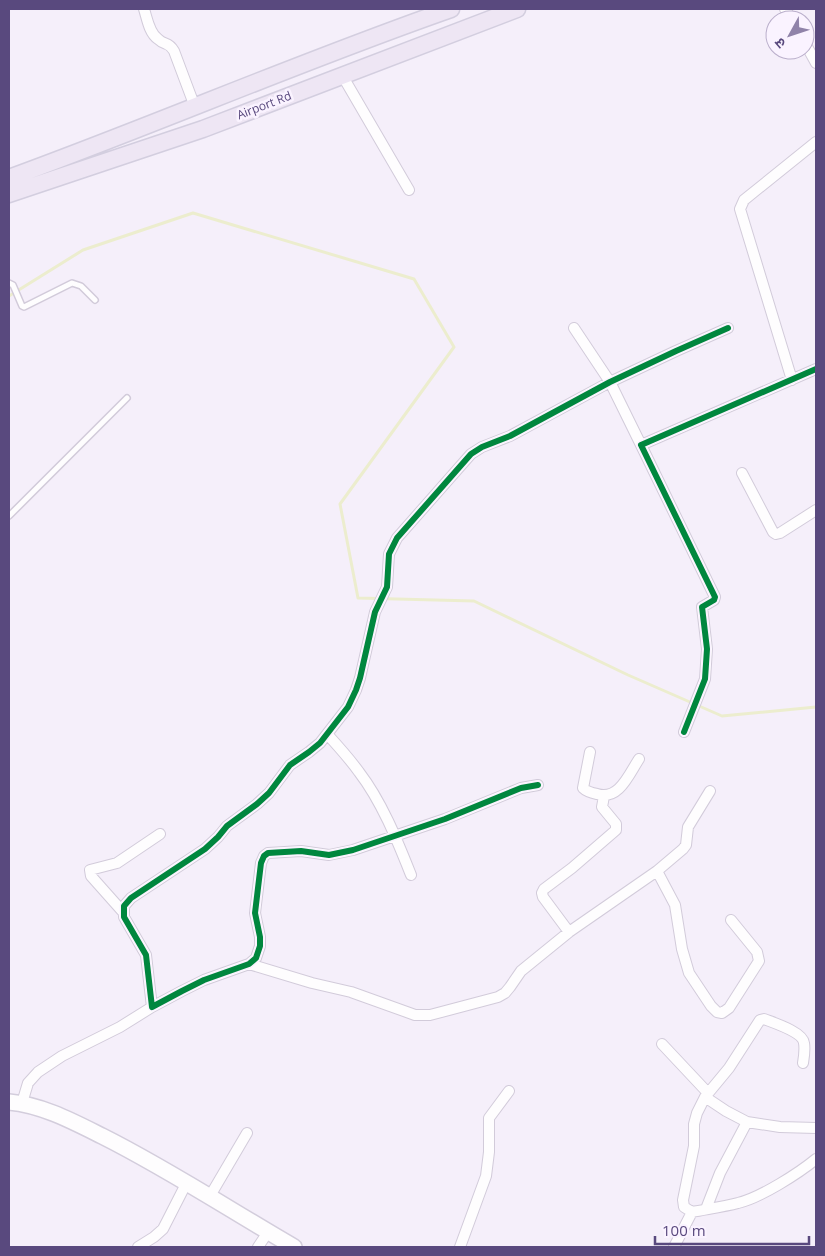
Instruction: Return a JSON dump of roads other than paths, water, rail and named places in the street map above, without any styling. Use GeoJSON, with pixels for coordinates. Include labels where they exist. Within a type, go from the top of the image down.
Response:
{"type":"FeatureCollection","features":[{"type":"Feature","properties":{"kind":"main road"},"geometry":{"type":"LineString","coordinates":[[9,178],[103,144],[396,28],[451,9]]}},
{"type":"Feature","properties":{"kind":"main road","name":"Airport Rd"},"geometry":{"type":"LineString","coordinates":[[9,194],[203,129],[517,9]]}},
{"type":"Feature","properties":{"kind":"street"},"geometry":{"type":"LineString","coordinates":[[144,9],[156,38],[169,44],[174,51],[195,107]]}},
{"type":"Feature","properties":{"kind":"street"},"geometry":{"type":"LineString","coordinates":[[342,75],[409,190]]}},
{"type":"Feature","properties":{"kind":"street"},"geometry":{"type":"LineString","coordinates":[[792,380],[740,209],[744,200],[816,142]]}},
{"type":"Feature","properties":{"kind":"street"},"geometry":{"type":"LineString","coordinates":[[574,328],[610,382],[715,597],[714,600],[702,607],[707,649],[705,679],[684,732]]}},
{"type":"Feature","properties":{"kind":"street"},"geometry":{"type":"LineString","coordinates":[[123,912],[124,906],[131,898],[205,849],[230,823],[257,804],[269,793],[290,765],[315,748],[348,707],[356,690],[375,612],[387,587],[389,554],[397,538],[476,450],[510,436],[610,382],[728,328]]}},
{"type":"Feature","properties":{"kind":"street"},"geometry":{"type":"LineString","coordinates":[[642,445],[816,369]]}},
{"type":"Feature","properties":{"kind":"street"},"geometry":{"type":"LineString","coordinates":[[742,474],[772,532],[776,534],[816,510]]}},
{"type":"Feature","properties":{"kind":"street"},"geometry":{"type":"LineString","coordinates":[[327,734],[360,773],[373,793],[396,836],[411,875]]}},
{"type":"Feature","properties":{"kind":"street"},"geometry":{"type":"LineString","coordinates":[[590,752],[583,788],[586,791],[604,796],[611,796],[620,788],[639,759]]}},
{"type":"Feature","properties":{"kind":"street"},"geometry":{"type":"LineString","coordinates":[[294,1247],[187,1182],[124,1147],[64,1118],[16,1103],[28,1083],[38,1072],[62,1056],[120,1027],[152,1007],[204,980],[248,964],[256,958],[260,946],[260,937],[255,913],[261,863],[264,856],[268,853],[301,851],[329,856],[353,850],[445,819],[521,788],[538,785]]}},
{"type":"Feature","properties":{"kind":"street"},"geometry":{"type":"LineString","coordinates":[[248,964],[351,992],[404,1012],[423,1016],[498,997],[505,993],[521,971],[569,932],[657,871],[684,847],[688,827],[710,791]]}},
{"type":"Feature","properties":{"kind":"street"},"geometry":{"type":"LineString","coordinates":[[569,932],[542,893],[544,889],[572,868],[616,830],[616,824],[602,807],[604,796]]}},
{"type":"Feature","properties":{"kind":"street"},"geometry":{"type":"LineString","coordinates":[[152,1007],[146,955],[128,926],[123,912],[91,876],[90,870],[117,863],[160,834]]}},
{"type":"Feature","properties":{"kind":"street"},"geometry":{"type":"LineString","coordinates":[[657,871],[675,905],[682,949],[689,973],[710,1006],[722,1013],[729,1008],[759,961],[757,952],[731,920]]}},
{"type":"Feature","properties":{"kind":"street"},"geometry":{"type":"LineString","coordinates":[[803,1063],[803,1039],[794,1032],[763,1018],[760,1020],[729,1068],[707,1095],[697,1113],[694,1124],[694,1146],[683,1200],[684,1207],[692,1212],[738,1203],[752,1198],[816,1159]]}},
{"type":"Feature","properties":{"kind":"street"},"geometry":{"type":"LineString","coordinates":[[662,1044],[721,1109],[747,1122],[780,1127],[816,1128]]}},
{"type":"Feature","properties":{"kind":"street"},"geometry":{"type":"LineString","coordinates":[[460,1247],[486,1176],[489,1152],[489,1118],[509,1091]]}},
{"type":"Feature","properties":{"kind":"street"},"geometry":{"type":"LineString","coordinates":[[706,1209],[720,1173],[747,1122]]}},
{"type":"Feature","properties":{"kind":"street"},"geometry":{"type":"LineString","coordinates":[[210,1196],[247,1133]]}},
{"type":"Feature","properties":{"kind":"street"},"geometry":{"type":"LineString","coordinates":[[138,1247],[154,1238],[163,1229],[187,1182]]}},
{"type":"Feature","properties":{"kind":"street"},"geometry":{"type":"LineString","coordinates":[[674,1247],[692,1212]]}},
{"type":"Feature","properties":{"kind":"street"},"geometry":{"type":"LineString","coordinates":[[258,1247],[268,1232]]}},
{"type":"Feature","properties":{"kind":"lane"},"geometry":{"type":"LineString","coordinates":[[9,284],[14,287],[23,307],[72,283],[81,286],[95,300]]}},
{"type":"Feature","properties":{"kind":"lane"},"geometry":{"type":"LineString","coordinates":[[9,516],[127,398]]}},
{"type":"Feature","properties":{"kind":"waterway"},"geometry":{"type":"LineString","coordinates":[[9,296],[83,250],[193,213],[414,279],[454,347],[340,504],[358,598],[474,601],[628,675],[722,716],[816,707]]}}]}
